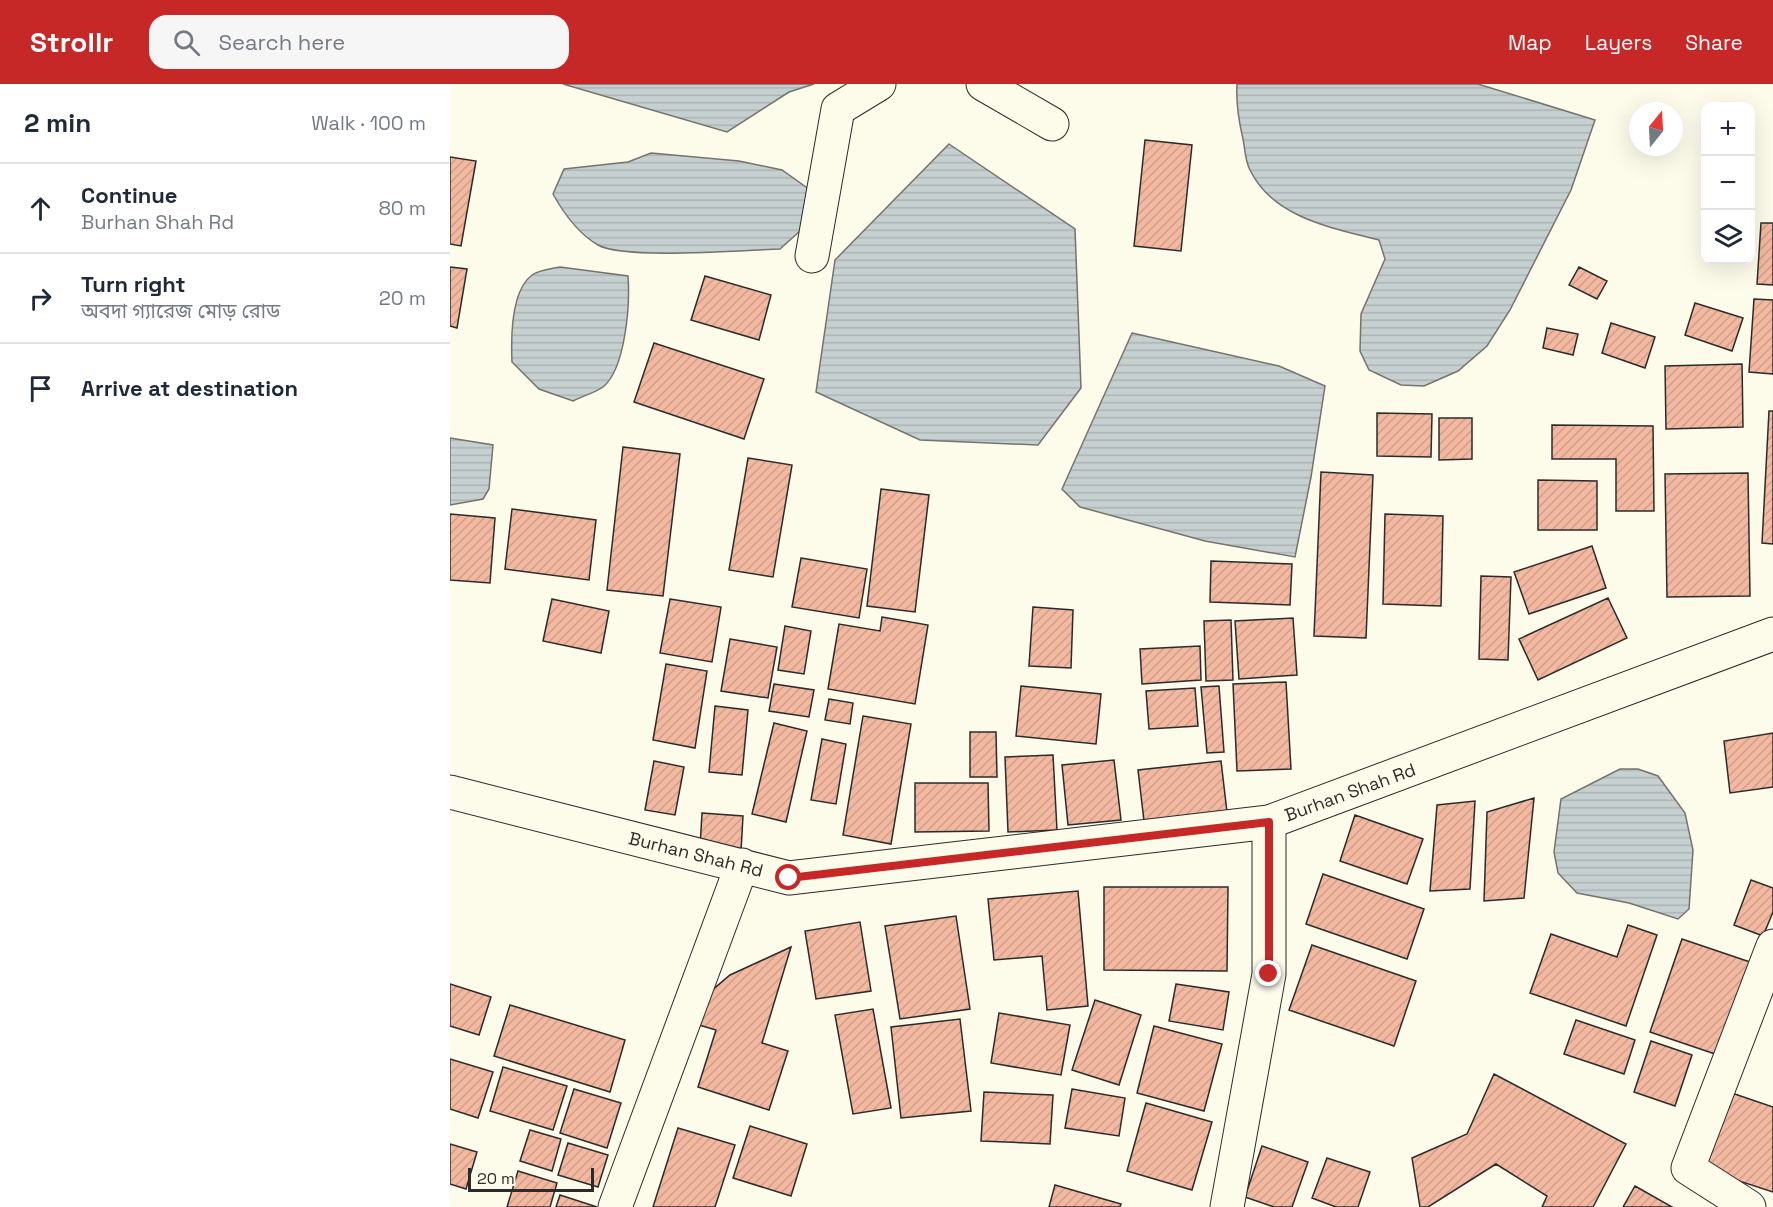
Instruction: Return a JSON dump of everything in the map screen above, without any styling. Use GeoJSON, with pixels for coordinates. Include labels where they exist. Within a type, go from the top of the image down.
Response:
{"type":"FeatureCollection","features":[{"type":"Feature","properties":{"kind":"street"},"geometry":{"type":"LineString","coordinates":[[812,256],[838,109],[879,84]]}},
{"type":"Feature","properties":{"kind":"street"},"geometry":{"type":"LineString","coordinates":[[983,84],[1052,124]]}},
{"type":"Feature","properties":{"kind":"street","name":"Burhan Shah Rd"},"geometry":{"type":"LineString","coordinates":[[450,792],[789,878],[1269,822],[1773,634]]}},
{"type":"Feature","properties":{"kind":"street"},"geometry":{"type":"LineString","coordinates":[[1227,1207],[1269,974],[1269,822]]}},
{"type":"Feature","properties":{"kind":"street"},"geometry":{"type":"LineString","coordinates":[[615,1207],[741,865]]}},
{"type":"Feature","properties":{"kind":"street"},"geometry":{"type":"LineString","coordinates":[[1749,1207],[1688,1168],[1773,946]]}},
{"type":"Feature","properties":{"kind":"shaded area"},"geometry":{"type":"Polygon","coordinates":[[[563,84],[814,84],[789,92],[727,132],[563,84]]]}},
{"type":"Feature","properties":{"kind":"shaded area"},"geometry":{"type":"Polygon","coordinates":[[[1237,84],[1478,84],[1595,120],[1571,190],[1510,310],[1487,346],[1458,371],[1424,386],[1401,385],[1369,370],[1360,351],[1361,314],[1385,259],[1379,240],[1306,218],[1273,200],[1260,186],[1246,159],[1238,112],[1237,84]]]}},
{"type":"Feature","properties":{"kind":"shaded area"},"geometry":{"type":"Polygon","coordinates":[[[949,144],[1075,229],[1081,388],[1038,445],[920,440],[816,392],[835,260],[949,144]]]}},
{"type":"Feature","properties":{"kind":"shaded area"},"geometry":{"type":"Polygon","coordinates":[[[651,153],[739,161],[782,170],[813,192],[810,222],[780,249],[686,253],[612,250],[598,245],[584,235],[553,194],[564,169],[628,162],[651,153]]]}},
{"type":"Feature","properties":{"kind":"shaded area"},"geometry":{"type":"Polygon","coordinates":[[[560,267],[628,276],[627,318],[622,351],[617,365],[611,378],[603,387],[573,401],[539,389],[512,362],[516,303],[525,282],[532,275],[560,267]]]}},
{"type":"Feature","properties":{"kind":"shaded area"},"geometry":{"type":"Polygon","coordinates":[[[1132,333],[1279,366],[1325,386],[1311,477],[1295,557],[1205,541],[1080,507],[1062,489],[1132,333]]]}},
{"type":"Feature","properties":{"kind":"shaded area"},"geometry":{"type":"Polygon","coordinates":[[[450,438],[493,445],[489,489],[483,499],[450,505],[450,438]]]}},
{"type":"Feature","properties":{"kind":"shaded area"},"geometry":{"type":"Polygon","coordinates":[[[1620,769],[1638,769],[1658,776],[1685,813],[1693,850],[1689,909],[1678,919],[1629,903],[1577,893],[1558,873],[1554,852],[1561,799],[1620,769]]]}},
{"type":"Feature","properties":{"kind":"building"},"geometry":{"type":"Polygon","coordinates":[[[1145,140],[1192,145],[1181,251],[1134,246],[1145,140]]]}},
{"type":"Feature","properties":{"kind":"building"},"geometry":{"type":"Polygon","coordinates":[[[450,157],[476,161],[461,246],[450,244],[450,157]]]}},
{"type":"Feature","properties":{"kind":"building"},"geometry":{"type":"Polygon","coordinates":[[[1761,223],[1773,223],[1773,285],[1757,284],[1761,223]]]}},
{"type":"Feature","properties":{"kind":"building"},"geometry":{"type":"Polygon","coordinates":[[[450,267],[467,269],[457,328],[450,326],[450,267]]]}},
{"type":"Feature","properties":{"kind":"building"},"geometry":{"type":"Polygon","coordinates":[[[1579,267],[1607,281],[1597,299],[1569,285],[1579,267]]]}},
{"type":"Feature","properties":{"kind":"building"},"geometry":{"type":"Polygon","coordinates":[[[705,276],[771,295],[759,340],[691,320],[705,276]]]}},
{"type":"Feature","properties":{"kind":"building"},"geometry":{"type":"Polygon","coordinates":[[[1754,299],[1773,300],[1773,374],[1749,372],[1754,299]]]}},
{"type":"Feature","properties":{"kind":"building"},"geometry":{"type":"Polygon","coordinates":[[[1695,303],[1743,318],[1732,351],[1685,335],[1695,303]]]}},
{"type":"Feature","properties":{"kind":"building"},"geometry":{"type":"Polygon","coordinates":[[[1611,323],[1655,337],[1645,368],[1602,353],[1611,323]]]}},
{"type":"Feature","properties":{"kind":"building"},"geometry":{"type":"Polygon","coordinates":[[[1547,328],[1578,334],[1573,355],[1543,348],[1547,328]]]}},
{"type":"Feature","properties":{"kind":"building"},"geometry":{"type":"Polygon","coordinates":[[[654,343],[764,379],[744,439],[634,402],[654,343]]]}},
{"type":"Feature","properties":{"kind":"building"},"geometry":{"type":"Polygon","coordinates":[[[1742,364],[1743,427],[1666,429],[1665,366],[1742,364]]]}},
{"type":"Feature","properties":{"kind":"building"},"geometry":{"type":"Polygon","coordinates":[[[1769,411],[1773,411],[1773,544],[1762,543],[1769,411]]]}},
{"type":"Feature","properties":{"kind":"building"},"geometry":{"type":"Polygon","coordinates":[[[1377,413],[1432,414],[1431,457],[1377,456],[1377,413]]]}},
{"type":"Feature","properties":{"kind":"building"},"geometry":{"type":"Polygon","coordinates":[[[1439,418],[1472,418],[1472,459],[1439,460],[1439,418]]]}},
{"type":"Feature","properties":{"kind":"building"},"geometry":{"type":"Polygon","coordinates":[[[1552,425],[1653,426],[1654,511],[1616,511],[1616,459],[1552,459],[1552,425]]]}},
{"type":"Feature","properties":{"kind":"building"},"geometry":{"type":"Polygon","coordinates":[[[623,447],[680,454],[663,596],[607,590],[623,447]]]}},
{"type":"Feature","properties":{"kind":"building"},"geometry":{"type":"Polygon","coordinates":[[[748,458],[792,465],[773,577],[729,570],[748,458]]]}},
{"type":"Feature","properties":{"kind":"building"},"geometry":{"type":"Polygon","coordinates":[[[1321,472],[1373,475],[1366,638],[1314,636],[1321,472]]]}},
{"type":"Feature","properties":{"kind":"building"},"geometry":{"type":"Polygon","coordinates":[[[1748,473],[1750,596],[1667,597],[1665,474],[1748,473]]]}},
{"type":"Feature","properties":{"kind":"building"},"geometry":{"type":"Polygon","coordinates":[[[1538,480],[1597,481],[1597,530],[1538,530],[1538,480]]]}},
{"type":"Feature","properties":{"kind":"building"},"geometry":{"type":"Polygon","coordinates":[[[881,489],[929,495],[915,612],[867,606],[881,489]]]}},
{"type":"Feature","properties":{"kind":"building"},"geometry":{"type":"Polygon","coordinates":[[[512,509],[596,520],[589,580],[505,569],[512,509]]]}},
{"type":"Feature","properties":{"kind":"building"},"geometry":{"type":"Polygon","coordinates":[[[450,514],[495,518],[490,583],[450,580],[450,514]]]}},
{"type":"Feature","properties":{"kind":"building"},"geometry":{"type":"Polygon","coordinates":[[[1385,514],[1443,516],[1441,606],[1383,604],[1385,514]]]}},
{"type":"Feature","properties":{"kind":"building"},"geometry":{"type":"Polygon","coordinates":[[[1592,546],[1606,588],[1529,614],[1514,572],[1592,546]]]}},
{"type":"Feature","properties":{"kind":"building"},"geometry":{"type":"Polygon","coordinates":[[[801,558],[867,569],[859,618],[792,607],[801,558]]]}},
{"type":"Feature","properties":{"kind":"building"},"geometry":{"type":"Polygon","coordinates":[[[1211,561],[1292,564],[1290,605],[1210,602],[1211,561]]]}},
{"type":"Feature","properties":{"kind":"building"},"geometry":{"type":"Polygon","coordinates":[[[1481,576],[1511,577],[1508,660],[1479,659],[1481,576]]]}},
{"type":"Feature","properties":{"kind":"building"},"geometry":{"type":"Polygon","coordinates":[[[1608,598],[1627,638],[1538,680],[1519,639],[1608,598]]]}},
{"type":"Feature","properties":{"kind":"building"},"geometry":{"type":"Polygon","coordinates":[[[552,599],[609,611],[601,653],[543,641],[552,599]]]}},
{"type":"Feature","properties":{"kind":"building"},"geometry":{"type":"Polygon","coordinates":[[[670,599],[721,607],[712,662],[660,653],[670,599]]]}},
{"type":"Feature","properties":{"kind":"building"},"geometry":{"type":"Polygon","coordinates":[[[1033,607],[1073,610],[1071,668],[1029,666],[1033,607]]]}},
{"type":"Feature","properties":{"kind":"building"},"geometry":{"type":"Polygon","coordinates":[[[882,617],[928,625],[915,704],[828,689],[839,624],[880,631],[882,617]]]}},
{"type":"Feature","properties":{"kind":"building"},"geometry":{"type":"Polygon","coordinates":[[[1293,618],[1297,675],[1239,679],[1235,621],[1293,618]]]}},
{"type":"Feature","properties":{"kind":"building"},"geometry":{"type":"Polygon","coordinates":[[[1231,620],[1233,680],[1206,681],[1204,621],[1231,620]]]}},
{"type":"Feature","properties":{"kind":"building"},"geometry":{"type":"Polygon","coordinates":[[[785,626],[811,631],[804,674],[778,670],[785,626]]]}},
{"type":"Feature","properties":{"kind":"building"},"geometry":{"type":"Polygon","coordinates":[[[730,639],[777,647],[768,698],[721,691],[730,639]]]}},
{"type":"Feature","properties":{"kind":"building"},"geometry":{"type":"Polygon","coordinates":[[[1200,646],[1201,680],[1142,684],[1140,649],[1200,646]]]}},
{"type":"Feature","properties":{"kind":"building"},"geometry":{"type":"Polygon","coordinates":[[[666,664],[707,671],[695,748],[653,740],[666,664]]]}},
{"type":"Feature","properties":{"kind":"building"},"geometry":{"type":"Polygon","coordinates":[[[1286,682],[1291,769],[1237,771],[1233,684],[1286,682]]]}},
{"type":"Feature","properties":{"kind":"building"},"geometry":{"type":"Polygon","coordinates":[[[774,684],[814,690],[809,717],[769,711],[774,684]]]}},
{"type":"Feature","properties":{"kind":"building"},"geometry":{"type":"Polygon","coordinates":[[[1021,686],[1101,694],[1096,744],[1016,736],[1021,686]]]}},
{"type":"Feature","properties":{"kind":"building"},"geometry":{"type":"Polygon","coordinates":[[[1219,686],[1224,752],[1207,753],[1201,687],[1219,686]]]}},
{"type":"Feature","properties":{"kind":"building"},"geometry":{"type":"Polygon","coordinates":[[[1195,688],[1198,726],[1149,729],[1146,691],[1195,688]]]}},
{"type":"Feature","properties":{"kind":"building"},"geometry":{"type":"Polygon","coordinates":[[[829,699],[853,703],[850,724],[825,720],[829,699]]]}},
{"type":"Feature","properties":{"kind":"building"},"geometry":{"type":"Polygon","coordinates":[[[715,706],[748,710],[742,775],[709,772],[715,706]]]}},
{"type":"Feature","properties":{"kind":"building"},"geometry":{"type":"Polygon","coordinates":[[[863,716],[911,724],[891,844],[843,835],[863,716]]]}},
{"type":"Feature","properties":{"kind":"building"},"geometry":{"type":"Polygon","coordinates":[[[774,723],[807,731],[786,822],[752,814],[774,723]]]}},
{"type":"Feature","properties":{"kind":"building"},"geometry":{"type":"Polygon","coordinates":[[[970,732],[996,732],[997,777],[970,777],[970,732]]]}},
{"type":"Feature","properties":{"kind":"building"},"geometry":{"type":"Polygon","coordinates":[[[1773,733],[1773,787],[1730,793],[1724,741],[1773,733]]]}},
{"type":"Feature","properties":{"kind":"building"},"geometry":{"type":"Polygon","coordinates":[[[822,739],[846,744],[836,804],[811,800],[822,739]]]}},
{"type":"Feature","properties":{"kind":"building"},"geometry":{"type":"Polygon","coordinates":[[[1053,755],[1057,830],[1008,832],[1005,757],[1053,755]]]}},
{"type":"Feature","properties":{"kind":"building"},"geometry":{"type":"Polygon","coordinates":[[[1114,760],[1121,820],[1068,825],[1062,765],[1114,760]]]}},
{"type":"Feature","properties":{"kind":"building"},"geometry":{"type":"Polygon","coordinates":[[[654,761],[684,767],[675,815],[645,810],[654,761]]]}},
{"type":"Feature","properties":{"kind":"building"},"geometry":{"type":"Polygon","coordinates":[[[1221,761],[1227,812],[1144,821],[1138,770],[1221,761]]]}},
{"type":"Feature","properties":{"kind":"building"},"geometry":{"type":"Polygon","coordinates":[[[915,783],[988,783],[989,831],[915,832],[915,783]]]}},
{"type":"Feature","properties":{"kind":"building"},"geometry":{"type":"Polygon","coordinates":[[[1534,798],[1524,898],[1484,901],[1487,812],[1534,798]]]}},
{"type":"Feature","properties":{"kind":"building"},"geometry":{"type":"Polygon","coordinates":[[[1475,801],[1470,889],[1430,891],[1437,805],[1475,801]]]}},
{"type":"Feature","properties":{"kind":"building"},"geometry":{"type":"Polygon","coordinates":[[[702,813],[743,816],[741,851],[700,847],[702,813]]]}},
{"type":"Feature","properties":{"kind":"building"},"geometry":{"type":"Polygon","coordinates":[[[1355,815],[1423,839],[1407,884],[1340,861],[1355,815]]]}},
{"type":"Feature","properties":{"kind":"building"},"geometry":{"type":"Polygon","coordinates":[[[1323,874],[1424,909],[1407,959],[1306,924],[1323,874]]]}},
{"type":"Feature","properties":{"kind":"building"},"geometry":{"type":"Polygon","coordinates":[[[1751,880],[1773,888],[1773,912],[1763,936],[1734,925],[1751,880]]]}},
{"type":"Feature","properties":{"kind":"building"},"geometry":{"type":"Polygon","coordinates":[[[1104,887],[1228,887],[1227,971],[1104,970],[1104,887]]]}},
{"type":"Feature","properties":{"kind":"building"},"geometry":{"type":"Polygon","coordinates":[[[1078,891],[1088,1006],[1047,1010],[1042,956],[994,960],[988,899],[1078,891]]]}},
{"type":"Feature","properties":{"kind":"building"},"geometry":{"type":"Polygon","coordinates":[[[956,916],[970,1009],[900,1019],[885,926],[956,916]]]}},
{"type":"Feature","properties":{"kind":"building"},"geometry":{"type":"Polygon","coordinates":[[[860,922],[871,991],[816,999],[805,931],[860,922]]]}},
{"type":"Feature","properties":{"kind":"building"},"geometry":{"type":"Polygon","coordinates":[[[1628,925],[1657,935],[1626,1026],[1530,993],[1551,934],[1617,957],[1628,925]]]}},
{"type":"Feature","properties":{"kind":"building"},"geometry":{"type":"Polygon","coordinates":[[[1682,939],[1753,963],[1721,1056],[1650,1032],[1682,939]]]}},
{"type":"Feature","properties":{"kind":"building"},"geometry":{"type":"Polygon","coordinates":[[[1312,945],[1416,981],[1394,1046],[1289,1010],[1312,945]]]}},
{"type":"Feature","properties":{"kind":"building"},"geometry":{"type":"Polygon","coordinates":[[[791,947],[762,1043],[788,1051],[769,1110],[698,1087],[716,1030],[692,1023],[704,997],[730,975],[791,947]]]}},
{"type":"Feature","properties":{"kind":"building"},"geometry":{"type":"Polygon","coordinates":[[[450,984],[491,997],[479,1035],[450,1026],[450,984]]]}},
{"type":"Feature","properties":{"kind":"building"},"geometry":{"type":"Polygon","coordinates":[[[1176,984],[1229,992],[1223,1030],[1169,1021],[1176,984]]]}},
{"type":"Feature","properties":{"kind":"building"},"geometry":{"type":"Polygon","coordinates":[[[1095,1000],[1141,1015],[1119,1085],[1072,1070],[1095,1000]]]}},
{"type":"Feature","properties":{"kind":"building"},"geometry":{"type":"Polygon","coordinates":[[[510,1005],[625,1040],[610,1092],[494,1056],[510,1005]]]}},
{"type":"Feature","properties":{"kind":"building"},"geometry":{"type":"Polygon","coordinates":[[[873,1009],[891,1108],[853,1114],[835,1015],[873,1009]]]}},
{"type":"Feature","properties":{"kind":"building"},"geometry":{"type":"Polygon","coordinates":[[[999,1013],[1070,1025],[1061,1075],[991,1063],[999,1013]]]}},
{"type":"Feature","properties":{"kind":"building"},"geometry":{"type":"Polygon","coordinates":[[[960,1019],[971,1111],[901,1118],[891,1027],[960,1019]]]}},
{"type":"Feature","properties":{"kind":"building"},"geometry":{"type":"Polygon","coordinates":[[[1576,1020],[1635,1040],[1624,1074],[1564,1054],[1576,1020]]]}},
{"type":"Feature","properties":{"kind":"building"},"geometry":{"type":"Polygon","coordinates":[[[1154,1026],[1222,1044],[1204,1111],[1137,1093],[1154,1026]]]}},
{"type":"Feature","properties":{"kind":"building"},"geometry":{"type":"Polygon","coordinates":[[[1651,1041],[1692,1055],[1675,1106],[1634,1092],[1651,1041]]]}},
{"type":"Feature","properties":{"kind":"building"},"geometry":{"type":"Polygon","coordinates":[[[450,1059],[493,1072],[478,1118],[450,1109],[450,1059]]]}},
{"type":"Feature","properties":{"kind":"building"},"geometry":{"type":"Polygon","coordinates":[[[503,1067],[567,1086],[553,1130],[490,1111],[503,1067]]]}},
{"type":"Feature","properties":{"kind":"building"},"geometry":{"type":"Polygon","coordinates":[[[1494,1074],[1626,1144],[1593,1207],[1542,1207],[1547,1196],[1496,1164],[1428,1207],[1420,1207],[1412,1158],[1467,1134],[1494,1074]]]}},
{"type":"Feature","properties":{"kind":"building"},"geometry":{"type":"Polygon","coordinates":[[[574,1089],[621,1103],[607,1148],[560,1133],[574,1089]]]}},
{"type":"Feature","properties":{"kind":"building"},"geometry":{"type":"Polygon","coordinates":[[[1072,1089],[1125,1098],[1119,1136],[1065,1128],[1072,1089]]]}},
{"type":"Feature","properties":{"kind":"building"},"geometry":{"type":"Polygon","coordinates":[[[1726,1091],[1773,1107],[1773,1192],[1699,1168],[1726,1091]]]}},
{"type":"Feature","properties":{"kind":"building"},"geometry":{"type":"Polygon","coordinates":[[[984,1092],[1053,1095],[1050,1144],[981,1141],[984,1092]]]}},
{"type":"Feature","properties":{"kind":"building"},"geometry":{"type":"Polygon","coordinates":[[[1146,1103],[1212,1122],[1192,1190],[1127,1171],[1146,1103]]]}},
{"type":"Feature","properties":{"kind":"building"},"geometry":{"type":"Polygon","coordinates":[[[750,1126],[807,1144],[791,1196],[733,1178],[750,1126]]]}},
{"type":"Feature","properties":{"kind":"building"},"geometry":{"type":"Polygon","coordinates":[[[678,1128],[735,1145],[715,1207],[653,1207],[678,1128]]]}},
{"type":"Feature","properties":{"kind":"building"},"geometry":{"type":"Polygon","coordinates":[[[530,1130],[561,1139],[552,1171],[520,1161],[530,1130]]]}},
{"type":"Feature","properties":{"kind":"building"},"geometry":{"type":"Polygon","coordinates":[[[568,1143],[608,1155],[598,1187],[558,1175],[568,1143]]]}},
{"type":"Feature","properties":{"kind":"building"},"geometry":{"type":"Polygon","coordinates":[[[450,1144],[477,1152],[466,1189],[450,1184],[450,1144]]]}},
{"type":"Feature","properties":{"kind":"building"},"geometry":{"type":"Polygon","coordinates":[[[1262,1146],[1308,1162],[1292,1207],[1274,1207],[1245,1197],[1262,1146]]]}},
{"type":"Feature","properties":{"kind":"building"},"geometry":{"type":"Polygon","coordinates":[[[1327,1158],[1370,1172],[1358,1207],[1336,1207],[1312,1198],[1327,1158]]]}},
{"type":"Feature","properties":{"kind":"building"},"geometry":{"type":"Polygon","coordinates":[[[518,1171],[557,1183],[550,1207],[507,1207],[518,1171]]]}},
{"type":"Feature","properties":{"kind":"building"},"geometry":{"type":"Polygon","coordinates":[[[1055,1185],[1121,1204],[1120,1207],[1049,1207],[1055,1185]]]}},
{"type":"Feature","properties":{"kind":"building"},"geometry":{"type":"Polygon","coordinates":[[[1635,1186],[1672,1207],[1623,1207],[1635,1186]]]}},
{"type":"Feature","properties":{"kind":"building"},"geometry":{"type":"Polygon","coordinates":[[[560,1195],[597,1207],[556,1207],[560,1195]]]}},
{"type":"Feature","properties":{"kind":"route"},"geometry":{"type":"LineString","coordinates":[[789,878],[1269,822],[1269,974]]}}]}
